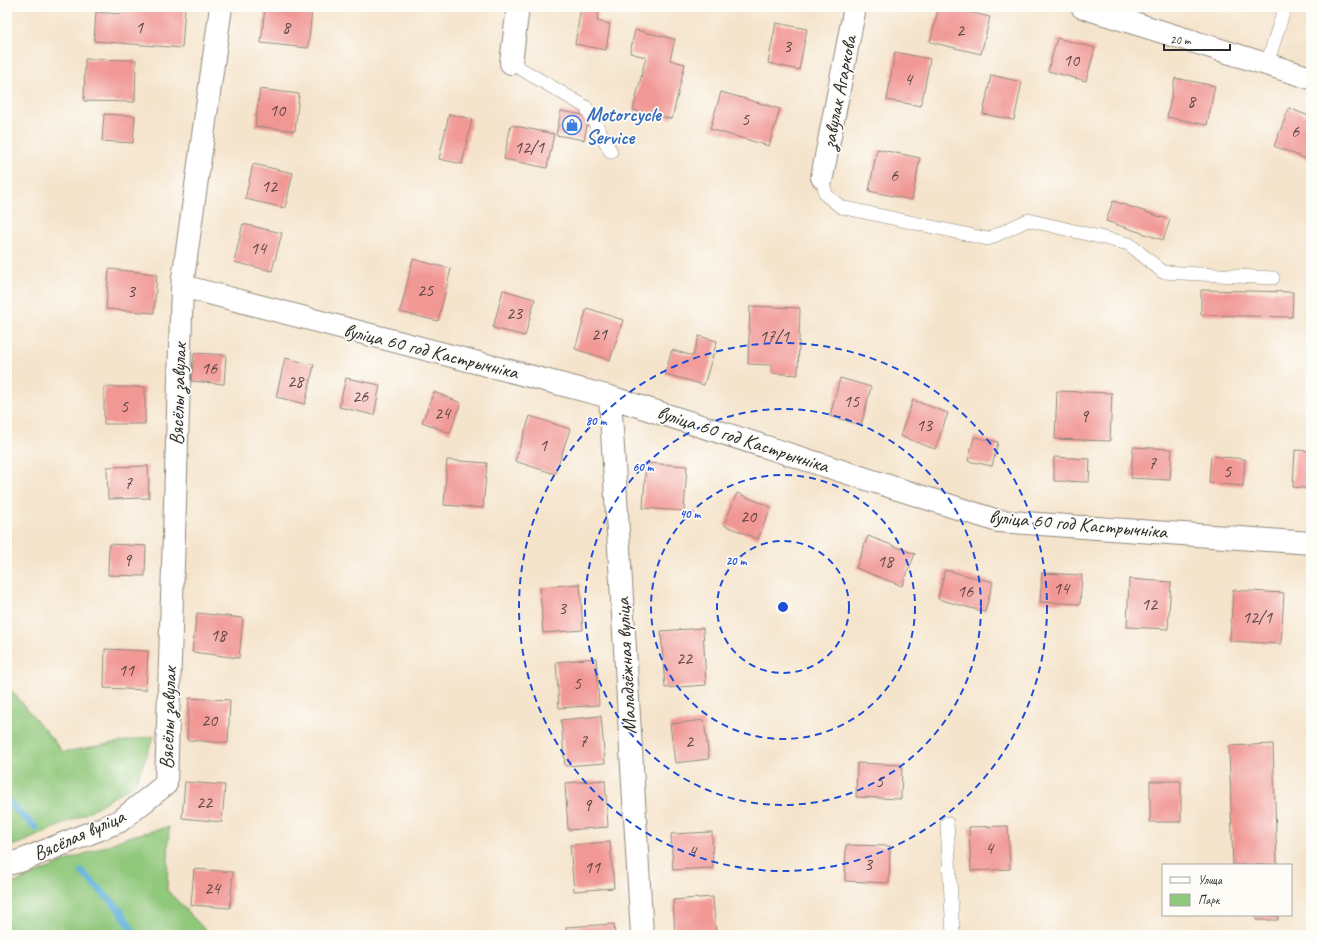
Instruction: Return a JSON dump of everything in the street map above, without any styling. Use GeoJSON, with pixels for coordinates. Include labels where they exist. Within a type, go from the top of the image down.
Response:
{"type":"FeatureCollection","features":[{"type":"Feature","properties":{"kind":"street","name":"Вясёлы завулак"},"geometry":{"type":"LineString","coordinates":[[166,784],[182,286],[221,7]]}},
{"type":"Feature","properties":{"kind":"street"},"geometry":{"type":"LineString","coordinates":[[511,63],[518,7]]}},
{"type":"Feature","properties":{"kind":"street","name":"завулак Агаркова"},"geometry":{"type":"LineString","coordinates":[[822,177],[855,7]]}},
{"type":"Feature","properties":{"kind":"street"},"geometry":{"type":"LineString","coordinates":[[1082,7],[1311,78]]}},
{"type":"Feature","properties":{"kind":"street","name":"вуліца 60 год Кастрычніка"},"geometry":{"type":"LineString","coordinates":[[182,286],[610,397],[998,521],[1311,543]]}},
{"type":"Feature","properties":{"kind":"street","name":"Маладзёжная вуліца"},"geometry":{"type":"LineString","coordinates":[[610,397],[642,935]]}},
{"type":"Feature","properties":{"kind":"street","name":"Вясёлая вуліца"},"geometry":{"type":"LineString","coordinates":[[7,864],[20,861],[120,821],[166,784]]}},
{"type":"Feature","properties":{"kind":"lane"},"geometry":{"type":"LineString","coordinates":[[1267,64],[1285,7]]}},
{"type":"Feature","properties":{"kind":"lane"},"geometry":{"type":"LineString","coordinates":[[511,63],[586,107],[611,152]]}},
{"type":"Feature","properties":{"kind":"lane"},"geometry":{"type":"LineString","coordinates":[[822,177],[826,196],[841,207],[988,239],[1028,220],[1129,244],[1163,272],[1273,278]]}},
{"type":"Feature","properties":{"kind":"lane"},"geometry":{"type":"LineString","coordinates":[[947,823],[954,935]]}},
{"type":"Feature","properties":{"kind":"green space"},"geometry":{"type":"Polygon","coordinates":[[[7,685],[63,752],[154,736],[135,784],[85,814],[21,843],[7,847],[7,685]]]}},
{"type":"Feature","properties":{"kind":"green space"},"geometry":{"type":"Polygon","coordinates":[[[169,827],[167,890],[210,935],[7,935],[7,886],[131,836],[169,827]]]}},
{"type":"Feature","properties":{"kind":"building"},"geometry":{"type":"Polygon","coordinates":[[[122,7],[185,7],[182,48],[94,41],[96,12],[121,14],[122,7]]]}},
{"type":"Feature","properties":{"kind":"building"},"geometry":{"type":"Polygon","coordinates":[[[265,7],[312,10],[308,48],[261,43],[265,7]]]}},
{"type":"Feature","properties":{"kind":"building"},"geometry":{"type":"Polygon","coordinates":[[[581,7],[599,9],[597,21],[610,24],[606,50],[575,44],[581,7]]]}},
{"type":"Feature","properties":{"kind":"building"},"geometry":{"type":"Polygon","coordinates":[[[939,7],[948,7],[990,17],[981,54],[930,42],[939,7]]]}},
{"type":"Feature","properties":{"kind":"building"},"geometry":{"type":"Polygon","coordinates":[[[776,23],[807,29],[799,70],[768,63],[776,23]]]}},
{"type":"Feature","properties":{"kind":"building"},"geometry":{"type":"Polygon","coordinates":[[[635,30],[675,39],[670,60],[685,64],[672,119],[633,110],[646,57],[630,53],[635,30]]]}},
{"type":"Feature","properties":{"kind":"building"},"geometry":{"type":"Polygon","coordinates":[[[1057,38],[1095,48],[1086,81],[1048,71],[1057,38]]]}},
{"type":"Feature","properties":{"kind":"building"},"geometry":{"type":"Polygon","coordinates":[[[895,52],[930,59],[921,106],[887,100],[895,52]]]}},
{"type":"Feature","properties":{"kind":"building"},"geometry":{"type":"Polygon","coordinates":[[[85,59],[136,60],[135,102],[84,101],[85,59]]]}},
{"type":"Feature","properties":{"kind":"building"},"geometry":{"type":"Polygon","coordinates":[[[991,75],[1022,82],[1014,120],[983,114],[991,75]]]}},
{"type":"Feature","properties":{"kind":"building"},"geometry":{"type":"Polygon","coordinates":[[[1175,78],[1215,86],[1207,125],[1167,117],[1175,78]]]}},
{"type":"Feature","properties":{"kind":"building"},"geometry":{"type":"Polygon","coordinates":[[[260,89],[299,94],[295,131],[255,126],[260,89]]]}},
{"type":"Feature","properties":{"kind":"building"},"geometry":{"type":"Polygon","coordinates":[[[721,92],[780,109],[769,146],[710,129],[721,92]]]}},
{"type":"Feature","properties":{"kind":"building"},"geometry":{"type":"Polygon","coordinates":[[[1289,108],[1311,117],[1311,155],[1309,160],[1274,146],[1289,108]]]}},
{"type":"Feature","properties":{"kind":"building","name":"Motorcycle Service"},"geometry":{"type":"Polygon","coordinates":[[[561,111],[589,116],[584,140],[556,135],[561,111]]]}},
{"type":"Feature","properties":{"kind":"building"},"geometry":{"type":"Polygon","coordinates":[[[104,114],[135,116],[133,143],[102,141],[104,114]]]}},
{"type":"Feature","properties":{"kind":"building"},"geometry":{"type":"Polygon","coordinates":[[[449,114],[472,119],[462,164],[439,159],[449,114]]]}},
{"type":"Feature","properties":{"kind":"building"},"geometry":{"type":"Polygon","coordinates":[[[511,125],[554,134],[547,168],[504,159],[511,125]]]}},
{"type":"Feature","properties":{"kind":"building"},"geometry":{"type":"Polygon","coordinates":[[[877,149],[920,158],[912,200],[869,191],[877,149]]]}},
{"type":"Feature","properties":{"kind":"building"},"geometry":{"type":"Polygon","coordinates":[[[253,164],[293,173],[285,208],[245,199],[253,164]]]}},
{"type":"Feature","properties":{"kind":"building"},"geometry":{"type":"Polygon","coordinates":[[[1113,201],[1170,220],[1163,240],[1106,221],[1113,201]]]}},
{"type":"Feature","properties":{"kind":"building"},"geometry":{"type":"Polygon","coordinates":[[[243,224],[282,233],[272,271],[234,262],[243,224]]]}},
{"type":"Feature","properties":{"kind":"building"},"geometry":{"type":"Polygon","coordinates":[[[413,259],[451,269],[438,321],[400,312],[413,259]]]}},
{"type":"Feature","properties":{"kind":"building"},"geometry":{"type":"Polygon","coordinates":[[[109,269],[157,274],[154,313],[106,309],[109,269]]]}},
{"type":"Feature","properties":{"kind":"building"},"geometry":{"type":"Polygon","coordinates":[[[503,290],[535,299],[525,336],[493,328],[503,290]]]}},
{"type":"Feature","properties":{"kind":"building"},"geometry":{"type":"Polygon","coordinates":[[[1201,290],[1293,292],[1292,317],[1201,315],[1201,290]]]}},
{"type":"Feature","properties":{"kind":"building"},"geometry":{"type":"Polygon","coordinates":[[[750,306],[800,308],[798,375],[771,373],[771,365],[748,364],[750,306]]]}},
{"type":"Feature","properties":{"kind":"building"},"geometry":{"type":"Polygon","coordinates":[[[587,308],[623,320],[610,360],[575,349],[587,308]]]}},
{"type":"Feature","properties":{"kind":"building"},"geometry":{"type":"Polygon","coordinates":[[[699,336],[717,341],[704,385],[665,374],[672,350],[693,356],[699,336]]]}},
{"type":"Feature","properties":{"kind":"building"},"geometry":{"type":"Polygon","coordinates":[[[194,353],[226,355],[224,384],[191,381],[194,353]]]}},
{"type":"Feature","properties":{"kind":"building"},"geometry":{"type":"Polygon","coordinates":[[[285,358],[314,365],[305,404],[276,397],[285,358]]]}},
{"type":"Feature","properties":{"kind":"building"},"geometry":{"type":"Polygon","coordinates":[[[346,378],[380,385],[374,415],[339,407],[346,378]]]}},
{"type":"Feature","properties":{"kind":"building"},"geometry":{"type":"Polygon","coordinates":[[[840,378],[871,387],[861,425],[830,416],[840,378]]]}},
{"type":"Feature","properties":{"kind":"building"},"geometry":{"type":"Polygon","coordinates":[[[104,387],[145,387],[145,424],[104,424],[104,387]]]}},
{"type":"Feature","properties":{"kind":"building"},"geometry":{"type":"Polygon","coordinates":[[[1057,391],[1112,393],[1110,441],[1055,439],[1057,391]]]}},
{"type":"Feature","properties":{"kind":"building"},"geometry":{"type":"Polygon","coordinates":[[[434,392],[461,403],[450,433],[422,422],[434,392]]]}},
{"type":"Feature","properties":{"kind":"building"},"geometry":{"type":"Polygon","coordinates":[[[913,400],[948,413],[935,449],[900,436],[913,400]]]}},
{"type":"Feature","properties":{"kind":"building"},"geometry":{"type":"Polygon","coordinates":[[[530,416],[570,429],[555,474],[515,461],[530,416]]]}},
{"type":"Feature","properties":{"kind":"building"},"geometry":{"type":"Polygon","coordinates":[[[974,437],[998,442],[992,466],[968,461],[974,437]]]}},
{"type":"Feature","properties":{"kind":"building"},"geometry":{"type":"Polygon","coordinates":[[[1133,447],[1172,449],[1170,480],[1131,478],[1133,447]]]}},
{"type":"Feature","properties":{"kind":"building"},"geometry":{"type":"Polygon","coordinates":[[[1295,450],[1311,451],[1311,489],[1293,487],[1295,450]]]}},
{"type":"Feature","properties":{"kind":"building"},"geometry":{"type":"Polygon","coordinates":[[[1211,456],[1245,459],[1243,486],[1209,483],[1211,456]]]}},
{"type":"Feature","properties":{"kind":"building"},"geometry":{"type":"Polygon","coordinates":[[[1054,457],[1090,459],[1089,482],[1054,481],[1054,457]]]}},
{"type":"Feature","properties":{"kind":"building"},"geometry":{"type":"Polygon","coordinates":[[[447,460],[487,463],[483,508],[444,505],[447,460]]]}},
{"type":"Feature","properties":{"kind":"building"},"geometry":{"type":"Polygon","coordinates":[[[646,463],[687,466],[684,511],[643,508],[646,463]]]}},
{"type":"Feature","properties":{"kind":"building"},"geometry":{"type":"Polygon","coordinates":[[[148,466],[149,498],[108,499],[107,467],[148,466]]]}},
{"type":"Feature","properties":{"kind":"building"},"geometry":{"type":"Polygon","coordinates":[[[737,493],[771,507],[758,539],[724,525],[737,493]]]}},
{"type":"Feature","properties":{"kind":"building"},"geometry":{"type":"Polygon","coordinates":[[[868,536],[915,554],[902,586],[856,568],[868,536]]]}},
{"type":"Feature","properties":{"kind":"building"},"geometry":{"type":"Polygon","coordinates":[[[109,544],[146,546],[145,576],[108,575],[109,544]]]}},
{"type":"Feature","properties":{"kind":"building"},"geometry":{"type":"Polygon","coordinates":[[[945,570],[993,582],[985,612],[938,599],[945,570]]]}},
{"type":"Feature","properties":{"kind":"building"},"geometry":{"type":"Polygon","coordinates":[[[1042,573],[1082,575],[1080,604],[1040,602],[1042,573]]]}},
{"type":"Feature","properties":{"kind":"building"},"geometry":{"type":"Polygon","coordinates":[[[1129,579],[1171,582],[1168,629],[1127,627],[1129,579]]]}},
{"type":"Feature","properties":{"kind":"building"},"geometry":{"type":"Polygon","coordinates":[[[580,584],[583,630],[543,633],[540,587],[580,584]]]}},
{"type":"Feature","properties":{"kind":"building"},"geometry":{"type":"Polygon","coordinates":[[[1233,590],[1284,593],[1281,644],[1230,641],[1233,590]]]}},
{"type":"Feature","properties":{"kind":"building"},"geometry":{"type":"Polygon","coordinates":[[[197,613],[243,618],[239,658],[192,652],[197,613]]]}},
{"type":"Feature","properties":{"kind":"building"},"geometry":{"type":"Polygon","coordinates":[[[703,628],[706,685],[665,688],[661,631],[703,628]]]}},
{"type":"Feature","properties":{"kind":"building"},"geometry":{"type":"Polygon","coordinates":[[[105,649],[148,651],[146,690],[104,688],[105,649]]]}},
{"type":"Feature","properties":{"kind":"building"},"geometry":{"type":"Polygon","coordinates":[[[596,658],[599,705],[559,708],[556,662],[596,658]]]}},
{"type":"Feature","properties":{"kind":"building"},"geometry":{"type":"Polygon","coordinates":[[[189,698],[230,700],[228,743],[187,740],[189,698]]]}},
{"type":"Feature","properties":{"kind":"building"},"geometry":{"type":"Polygon","coordinates":[[[601,716],[605,763],[565,766],[561,720],[601,716]]]}},
{"type":"Feature","properties":{"kind":"building"},"geometry":{"type":"Polygon","coordinates":[[[704,720],[709,759],[675,763],[670,724],[704,720]]]}},
{"type":"Feature","properties":{"kind":"building"},"geometry":{"type":"Polygon","coordinates":[[[1273,744],[1277,864],[1233,864],[1229,746],[1273,744]]]}},
{"type":"Feature","properties":{"kind":"building"},"geometry":{"type":"Polygon","coordinates":[[[857,763],[902,765],[901,799],[856,797],[857,763]]]}},
{"type":"Feature","properties":{"kind":"building"},"geometry":{"type":"Polygon","coordinates":[[[605,780],[608,827],[568,830],[565,783],[605,780]]]}},
{"type":"Feature","properties":{"kind":"building"},"geometry":{"type":"Polygon","coordinates":[[[1150,781],[1181,781],[1181,822],[1150,822],[1150,781]]]}},
{"type":"Feature","properties":{"kind":"building"},"geometry":{"type":"Polygon","coordinates":[[[185,782],[225,785],[222,822],[182,818],[185,782]]]}},
{"type":"Feature","properties":{"kind":"building"},"geometry":{"type":"Polygon","coordinates":[[[1008,826],[1010,869],[971,871],[969,827],[1008,826]]]}},
{"type":"Feature","properties":{"kind":"building"},"geometry":{"type":"Polygon","coordinates":[[[712,832],[713,868],[673,870],[671,834],[712,832]]]}},
{"type":"Feature","properties":{"kind":"building"},"geometry":{"type":"Polygon","coordinates":[[[610,842],[614,888],[574,891],[570,845],[610,842]]]}},
{"type":"Feature","properties":{"kind":"building"},"geometry":{"type":"Polygon","coordinates":[[[846,845],[890,846],[889,883],[845,881],[846,845]]]}},
{"type":"Feature","properties":{"kind":"building"},"geometry":{"type":"Polygon","coordinates":[[[194,869],[233,872],[230,908],[191,905],[194,869]]]}},
{"type":"Feature","properties":{"kind":"building"},"geometry":{"type":"Polygon","coordinates":[[[713,897],[716,935],[675,935],[673,900],[713,897]]]}},
{"type":"Feature","properties":{"kind":"building"},"geometry":{"type":"Polygon","coordinates":[[[1256,916],[1278,916],[1278,920],[1256,920],[1256,916]]]}},
{"type":"Feature","properties":{"kind":"building"},"geometry":{"type":"Polygon","coordinates":[[[614,924],[615,935],[566,935],[566,927],[614,924]]]}},
{"type":"Feature","properties":{"kind":"waterway"},"geometry":{"type":"LineString","coordinates":[[7,801],[36,828]]}},
{"type":"Feature","properties":{"kind":"waterway"},"geometry":{"type":"LineString","coordinates":[[82,872],[120,910],[135,935]]}},
{"type":"Feature","properties":{"kind":"place","name":"Motorcycle Service"},"geometry":{"type":"Point","coordinates":[572,125]}}]}
